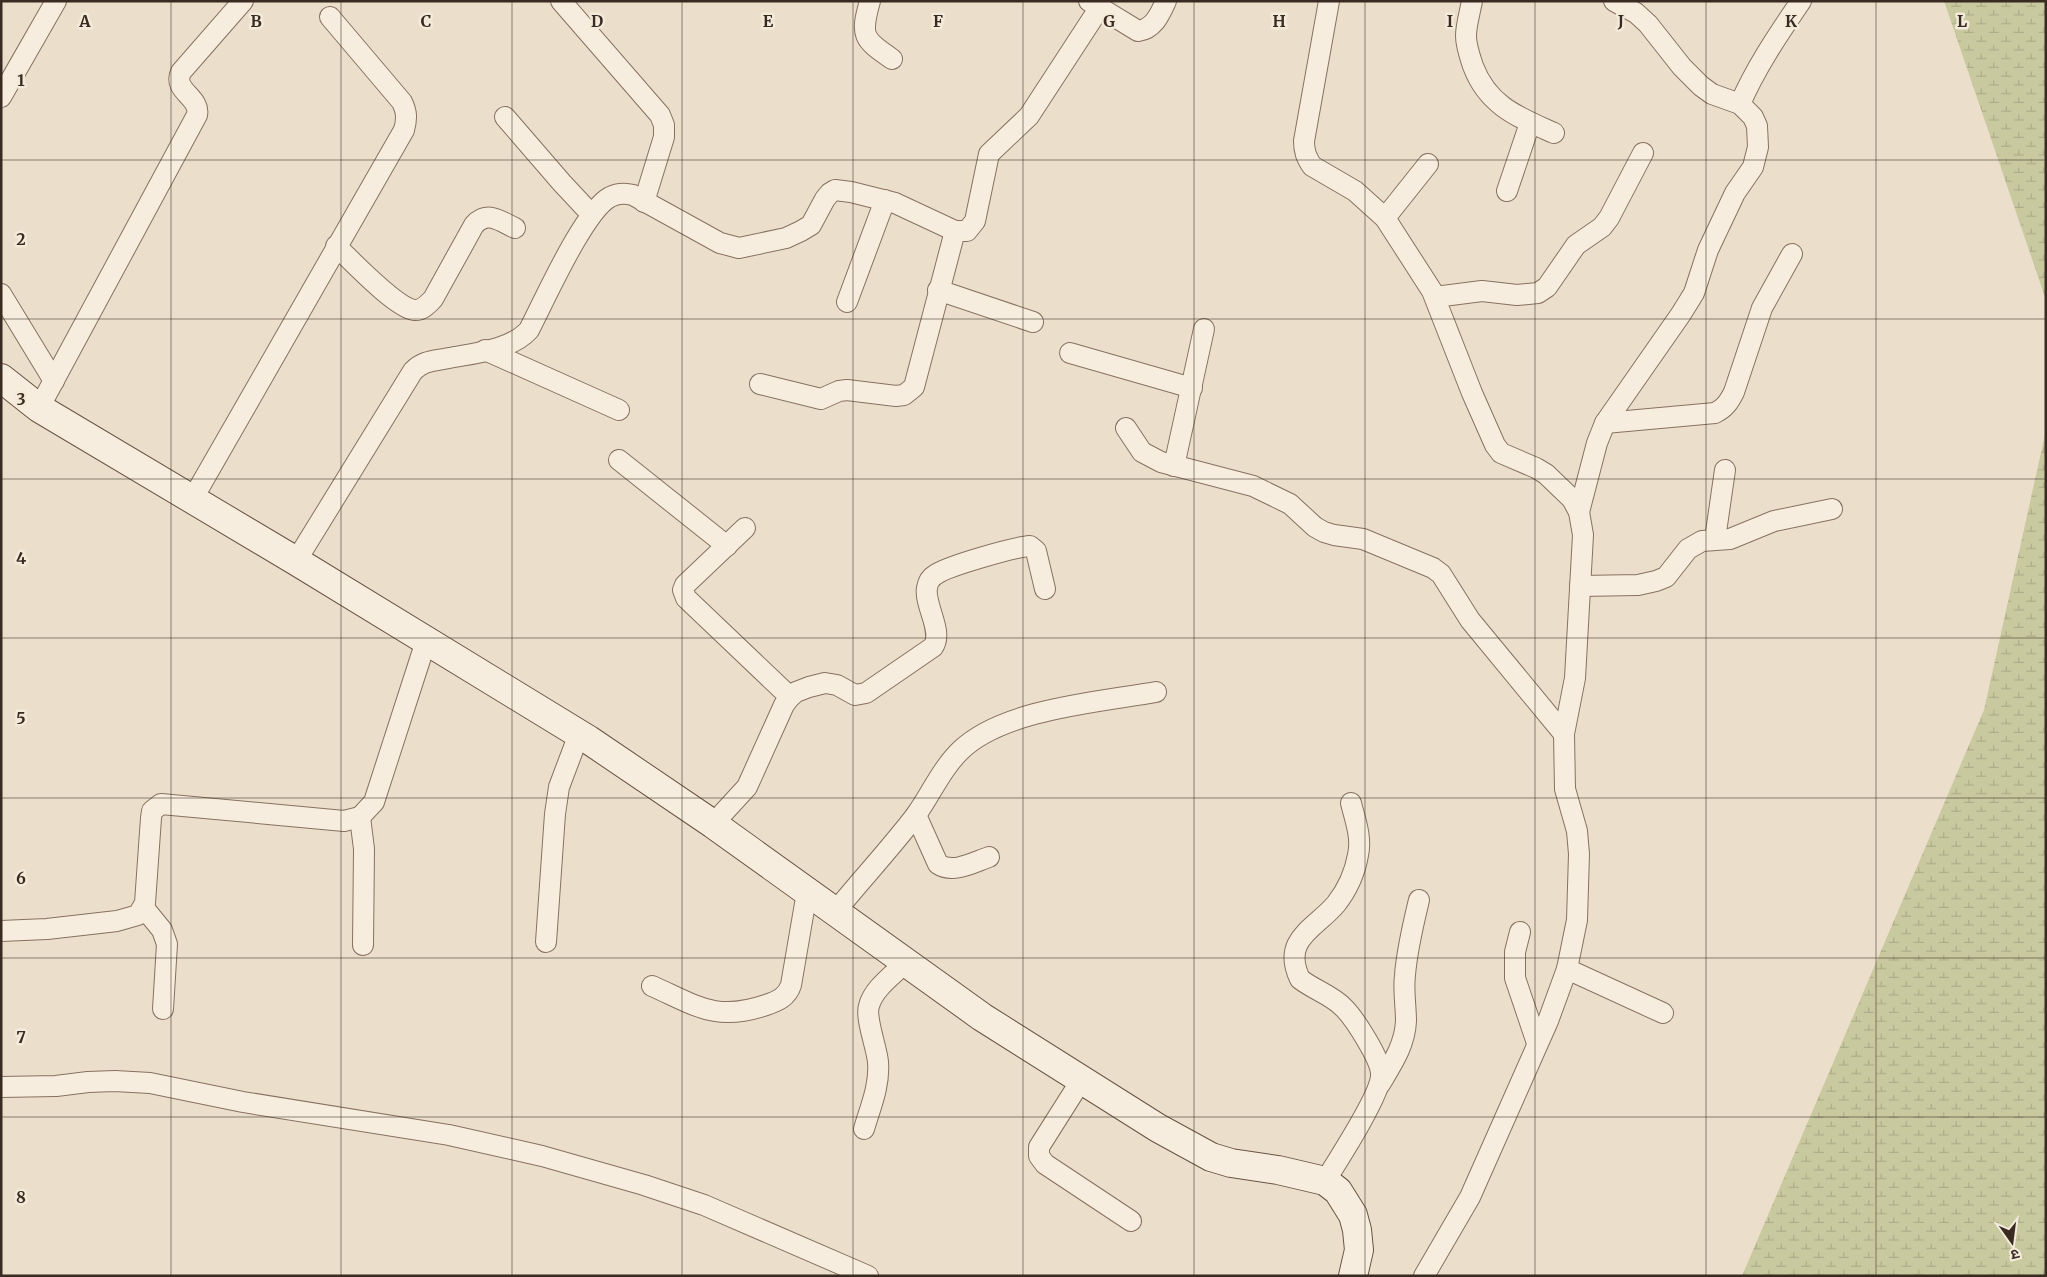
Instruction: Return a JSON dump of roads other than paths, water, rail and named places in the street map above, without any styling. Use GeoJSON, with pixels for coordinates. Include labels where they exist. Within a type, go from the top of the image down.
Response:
{"type":"FeatureCollection","features":[{"type":"Feature","properties":{"kind":"street"},"geometry":{"type":"LineString","coordinates":[[1,98],[56,1]]}},
{"type":"Feature","properties":{"kind":"street"},"geometry":{"type":"LineString","coordinates":[[39,408],[197,115],[196,106],[180,85],[179,75],[243,1]]}},
{"type":"Feature","properties":{"kind":"street"},"geometry":{"type":"LineString","coordinates":[[561,1],[660,115],[664,125],[664,137],[644,202]]}},
{"type":"Feature","properties":{"kind":"street"},"geometry":{"type":"LineString","coordinates":[[870,1],[865,35],[873,46],[892,59]]}},
{"type":"Feature","properties":{"kind":"street"},"geometry":{"type":"LineString","coordinates":[[296,561],[413,371],[422,363],[484,350],[522,338],[529,330],[591,214],[604,201],[616,194],[627,194],[720,243],[739,248],[786,238],[811,225],[825,199],[835,190],[851,192],[904,206],[955,231],[967,232],[975,221],[989,154],[1029,116],[1094,4],[1138,31],[1153,24],[1166,1]]}},
{"type":"Feature","properties":{"kind":"street"},"geometry":{"type":"LineString","coordinates":[[1329,1],[1304,141],[1304,152],[1312,166],[1355,191],[1385,218],[1418,267],[1435,297],[1472,393],[1495,445],[1502,453],[1546,474],[1572,499],[1579,512],[1583,535],[1575,678],[1564,734],[1565,789],[1580,854],[1577,920],[1567,969],[1548,1021],[1470,1197],[1424,1276]]}},
{"type":"Feature","properties":{"kind":"street"},"geometry":{"type":"LineString","coordinates":[[1472,1],[1466,36],[1470,58],[1477,78],[1485,92],[1504,108],[1530,123],[1554,133]]}},
{"type":"Feature","properties":{"kind":"street"},"geometry":{"type":"LineString","coordinates":[[1579,512],[1604,423],[1694,293],[1708,250],[1724,214],[1735,193],[1754,167],[1758,146],[1757,126],[1753,117],[1740,104],[1712,94],[1700,86],[1687,73],[1648,24],[1636,13],[1614,1]]}},
{"type":"Feature","properties":{"kind":"street"},"geometry":{"type":"LineString","coordinates":[[1740,104],[1753,74],[1766,52],[1801,1]]}},
{"type":"Feature","properties":{"kind":"street"},"geometry":{"type":"LineString","coordinates":[[192,500],[404,130],[407,115],[402,102],[330,17]]}},
{"type":"Feature","properties":{"kind":"street"},"geometry":{"type":"LineString","coordinates":[[506,117],[591,214]]}},
{"type":"Feature","properties":{"kind":"street"},"geometry":{"type":"LineString","coordinates":[[1507,191],[1530,123]]}},
{"type":"Feature","properties":{"kind":"street"},"geometry":{"type":"LineString","coordinates":[[1435,297],[1482,291],[1517,295],[1538,293],[1547,287],[1576,245],[1602,227],[1609,218],[1643,153]]}},
{"type":"Feature","properties":{"kind":"street"},"geometry":{"type":"LineString","coordinates":[[1385,218],[1428,164]]}},
{"type":"Feature","properties":{"kind":"street"},"geometry":{"type":"LineString","coordinates":[[847,302],[885,200]]}},
{"type":"Feature","properties":{"kind":"street"},"geometry":{"type":"LineString","coordinates":[[336,246],[393,298],[413,310],[419,310],[433,299],[474,225],[480,218],[486,216],[515,228]]}},
{"type":"Feature","properties":{"kind":"street"},"geometry":{"type":"LineString","coordinates":[[760,384],[821,399],[840,391],[896,396],[910,392],[914,387],[955,231]]}},
{"type":"Feature","properties":{"kind":"street"},"geometry":{"type":"LineString","coordinates":[[1604,423],[1715,413],[1722,410],[1734,392],[1762,308],[1792,254]]}},
{"type":"Feature","properties":{"kind":"street"},"geometry":{"type":"LineString","coordinates":[[938,290],[1033,322]]}},
{"type":"Feature","properties":{"kind":"street"},"geometry":{"type":"LineString","coordinates":[[1,294],[54,381]]}},
{"type":"Feature","properties":{"kind":"street"},"geometry":{"type":"LineString","coordinates":[[1174,466],[1204,329]]}},
{"type":"Feature","properties":{"kind":"street"},"geometry":{"type":"LineString","coordinates":[[484,350],[619,410]]}},
{"type":"Feature","properties":{"kind":"street"},"geometry":{"type":"LineString","coordinates":[[1070,353],[1192,388]]}},
{"type":"Feature","properties":{"kind":"street"},"geometry":{"type":"LineString","coordinates":[[1,378],[39,408],[296,561],[579,734],[713,824],[982,1017],[1172,1136],[1211,1157],[1232,1163],[1278,1170],[1325,1182],[1338,1191],[1353,1215],[1359,1250],[1353,1276]]}},
{"type":"Feature","properties":{"kind":"street"},"geometry":{"type":"LineString","coordinates":[[1126,428],[1142,452],[1161,462],[1254,486],[1290,504],[1315,527],[1324,532],[1363,539],[1434,568],[1441,574],[1470,620],[1564,734]]}},
{"type":"Feature","properties":{"kind":"street"},"geometry":{"type":"LineString","coordinates":[[619,460],[727,546]]}},
{"type":"Feature","properties":{"kind":"street"},"geometry":{"type":"LineString","coordinates":[[1715,539],[1725,470]]}},
{"type":"Feature","properties":{"kind":"street"},"geometry":{"type":"LineString","coordinates":[[1580,586],[1638,585],[1656,582],[1666,577],[1688,549],[1702,541],[1730,539],[1774,521],[1832,509]]}},
{"type":"Feature","properties":{"kind":"street"},"geometry":{"type":"LineString","coordinates":[[745,528],[685,585],[683,590],[684,596],[790,697]]}},
{"type":"Feature","properties":{"kind":"street"},"geometry":{"type":"LineString","coordinates":[[713,824],[748,787],[784,705],[790,697],[803,689],[826,683],[838,685],[855,695],[866,693],[934,647],[937,636],[927,592],[929,581],[940,572],[1024,546],[1030,546],[1036,552],[1045,589]]}},
{"type":"Feature","properties":{"kind":"street"},"geometry":{"type":"LineString","coordinates":[[1,931],[40,930],[125,920],[138,914],[144,908],[152,811],[161,804],[344,821],[360,817],[374,802],[426,640]]}},
{"type":"Feature","properties":{"kind":"street"},"geometry":{"type":"LineString","coordinates":[[835,912],[916,815],[950,763],[962,749],[1016,719],[1049,710],[1156,692]]}},
{"type":"Feature","properties":{"kind":"street"},"geometry":{"type":"LineString","coordinates":[[546,942],[555,814],[559,787],[579,734]]}},
{"type":"Feature","properties":{"kind":"street"},"geometry":{"type":"LineString","coordinates":[[1351,803],[1360,840],[1355,866],[1346,890],[1335,904],[1298,941],[1295,961],[1300,979],[1337,1001],[1346,1010],[1377,1058],[1381,1075],[1380,1084]]}},
{"type":"Feature","properties":{"kind":"street"},"geometry":{"type":"LineString","coordinates":[[916,815],[938,864],[942,867],[948,869],[956,868],[989,857]]}},
{"type":"Feature","properties":{"kind":"street"},"geometry":{"type":"LineString","coordinates":[[360,817],[364,849],[363,945]]}},
{"type":"Feature","properties":{"kind":"street"},"geometry":{"type":"LineString","coordinates":[[652,986],[706,1010],[722,1013],[754,1009],[783,998],[791,984],[807,892]]}},
{"type":"Feature","properties":{"kind":"street"},"geometry":{"type":"LineString","coordinates":[[1325,1182],[1396,1057],[1406,1021],[1403,994],[1405,972],[1418,900]]}},
{"type":"Feature","properties":{"kind":"street"},"geometry":{"type":"LineString","coordinates":[[144,908],[162,930],[168,944],[163,1009]]}},
{"type":"Feature","properties":{"kind":"street"},"geometry":{"type":"LineString","coordinates":[[1520,932],[1515,952],[1515,978],[1537,1043]]}},
{"type":"Feature","properties":{"kind":"street"},"geometry":{"type":"LineString","coordinates":[[864,1129],[878,1076],[877,1054],[868,1012],[869,1005],[878,990],[905,963]]}},
{"type":"Feature","properties":{"kind":"street"},"geometry":{"type":"LineString","coordinates":[[1567,969],[1663,1013]]}},
{"type":"Feature","properties":{"kind":"street"},"geometry":{"type":"LineString","coordinates":[[1082,1079],[1039,1147],[1039,1156],[1045,1164],[1131,1221]]}},
{"type":"Feature","properties":{"kind":"street"},"geometry":{"type":"LineString","coordinates":[[1,1087],[56,1086],[115,1080],[150,1083],[243,1102],[449,1135],[542,1156],[644,1185],[704,1205],[861,1274]]}}]}
